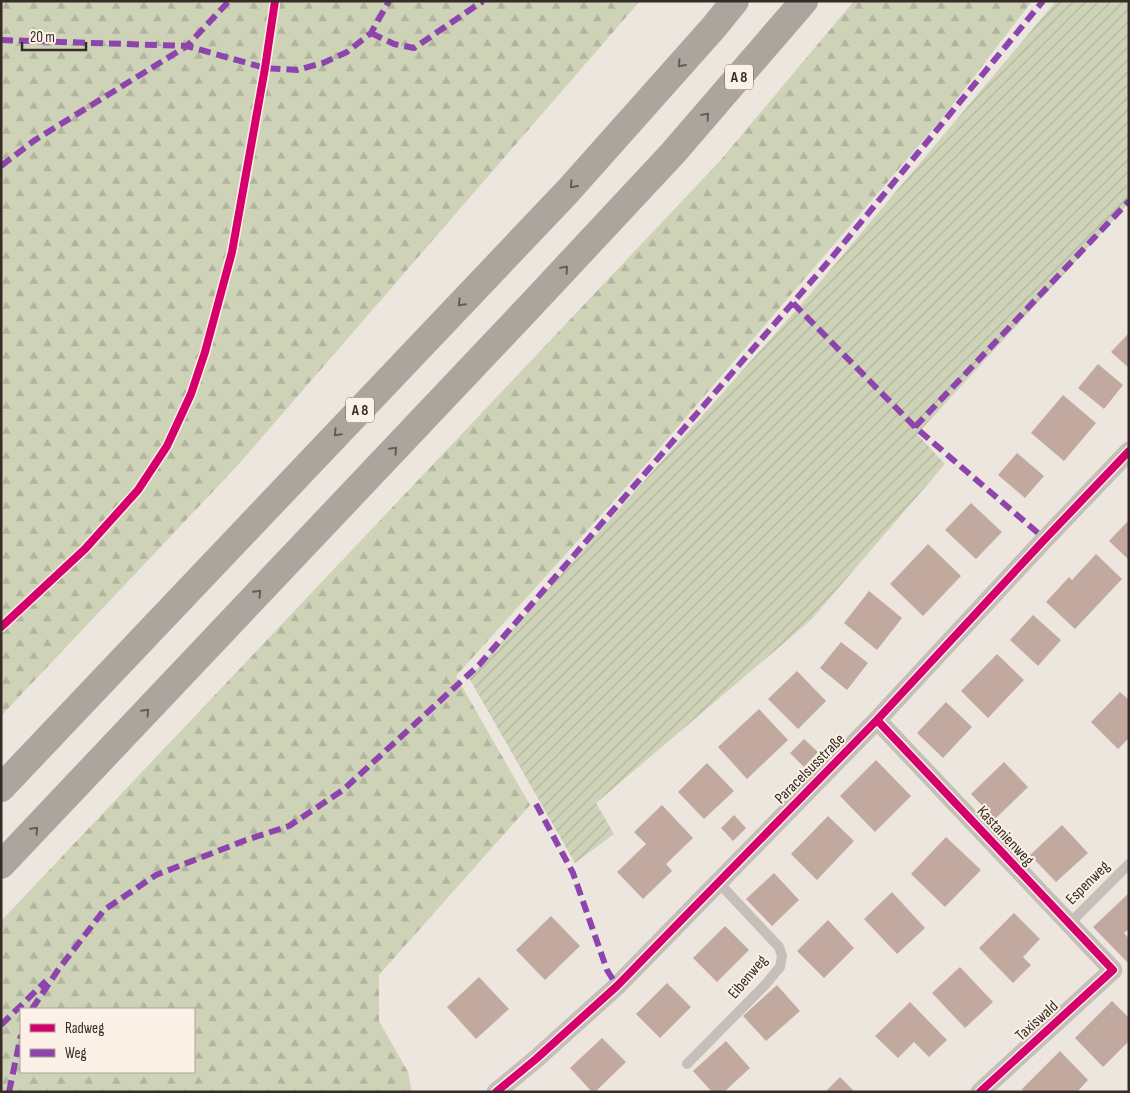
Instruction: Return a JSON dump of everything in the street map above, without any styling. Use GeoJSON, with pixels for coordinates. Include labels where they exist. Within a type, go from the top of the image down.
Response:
{"type":"FeatureCollection","features":[{"type":"Feature","properties":{"kind":"highway","name":"A 8"},"geometry":{"type":"LineString","coordinates":[[1,788],[568,191],[735,1]]}},
{"type":"Feature","properties":{"kind":"highway","name":"A 8"},"geometry":{"type":"LineString","coordinates":[[1,865],[661,166],[804,1]]}},
{"type":"Feature","properties":{"kind":"street","name":"Paracelsusstraße"},"geometry":{"type":"LineString","coordinates":[[496,1092],[536,1059],[610,992],[878,720],[1129,451]]}},
{"type":"Feature","properties":{"kind":"street","name":"Kastanienweg"},"geometry":{"type":"LineString","coordinates":[[878,720],[1113,970]]}},
{"type":"Feature","properties":{"kind":"street","name":"Taxiswald"},"geometry":{"type":"LineString","coordinates":[[980,1092],[1113,970]]}},
{"type":"Feature","properties":{"kind":"lane","name":"Espenweg"},"geometry":{"type":"LineString","coordinates":[[1069,924],[1129,864]]}},
{"type":"Feature","properties":{"kind":"lane","name":"Eibenweg"},"geometry":{"type":"LineString","coordinates":[[687,1064],[765,985],[780,967],[782,956],[779,947],[718,882]]}},
{"type":"Feature","properties":{"kind":"green space"},"geometry":{"type":"Polygon","coordinates":[[[1,1],[640,1],[238,465],[1,716],[1,1]]]}},
{"type":"Feature","properties":{"kind":"green space"},"geometry":{"type":"Polygon","coordinates":[[[854,1],[1032,1],[944,116],[628,485],[456,676],[530,805],[379,975],[379,1021],[408,1072],[412,1092],[1,1092],[1,921],[719,162],[854,1]]]}},
{"type":"Feature","properties":{"kind":"green space"},"geometry":{"type":"Polygon","coordinates":[[[1056,1],[1129,1],[1129,203],[917,434],[945,464],[811,620],[596,803],[614,834],[575,863],[469,678],[805,300],[1056,1]]]}},
{"type":"Feature","properties":{"kind":"building"},"geometry":{"type":"Polygon","coordinates":[[[1129,333],[1129,368],[1111,352],[1129,333]]]}},
{"type":"Feature","properties":{"kind":"building"},"geometry":{"type":"Polygon","coordinates":[[[1098,364],[1123,385],[1104,409],[1078,388],[1098,364]]]}},
{"type":"Feature","properties":{"kind":"building"},"geometry":{"type":"Polygon","coordinates":[[[1063,395],[1096,423],[1064,461],[1031,433],[1063,395]]]}},
{"type":"Feature","properties":{"kind":"building"},"geometry":{"type":"Polygon","coordinates":[[[1017,453],[1044,476],[1025,498],[998,475],[1017,453]]]}},
{"type":"Feature","properties":{"kind":"building"},"geometry":{"type":"Polygon","coordinates":[[[971,503],[1002,532],[976,559],[945,530],[971,503]]]}},
{"type":"Feature","properties":{"kind":"building"},"geometry":{"type":"Polygon","coordinates":[[[1129,520],[1129,560],[1109,541],[1129,520]]]}},
{"type":"Feature","properties":{"kind":"building"},"geometry":{"type":"Polygon","coordinates":[[[928,544],[961,576],[923,616],[890,584],[928,544]]]}},
{"type":"Feature","properties":{"kind":"building"},"geometry":{"type":"Polygon","coordinates":[[[1096,554],[1122,579],[1075,629],[1046,602],[1069,577],[1072,580],[1096,554]]]}},
{"type":"Feature","properties":{"kind":"building"},"geometry":{"type":"Polygon","coordinates":[[[869,591],[902,618],[877,650],[844,623],[869,591]]]}},
{"type":"Feature","properties":{"kind":"building"},"geometry":{"type":"Polygon","coordinates":[[[1033,615],[1061,640],[1038,666],[1010,640],[1033,615]]]}},
{"type":"Feature","properties":{"kind":"building"},"geometry":{"type":"Polygon","coordinates":[[[841,642],[868,663],[847,690],[820,668],[841,642]]]}},
{"type":"Feature","properties":{"kind":"building"},"geometry":{"type":"Polygon","coordinates":[[[997,654],[1024,680],[988,718],[961,691],[997,654]]]}},
{"type":"Feature","properties":{"kind":"building"},"geometry":{"type":"Polygon","coordinates":[[[797,671],[826,701],[798,729],[768,699],[797,671]]]}},
{"type":"Feature","properties":{"kind":"building"},"geometry":{"type":"Polygon","coordinates":[[[1120,692],[1129,700],[1129,738],[1118,749],[1091,722],[1120,692]]]}},
{"type":"Feature","properties":{"kind":"building"},"geometry":{"type":"Polygon","coordinates":[[[946,702],[972,727],[943,758],[917,733],[946,702]]]}},
{"type":"Feature","properties":{"kind":"building"},"geometry":{"type":"Polygon","coordinates":[[[759,709],[788,740],[747,779],[718,747],[759,709]]]}},
{"type":"Feature","properties":{"kind":"building"},"geometry":{"type":"Polygon","coordinates":[[[804,739],[818,752],[804,767],[790,753],[804,739]]]}},
{"type":"Feature","properties":{"kind":"building"},"geometry":{"type":"Polygon","coordinates":[[[876,760],[911,796],[875,832],[840,796],[876,760]]]}},
{"type":"Feature","properties":{"kind":"building"},"geometry":{"type":"Polygon","coordinates":[[[1004,762],[1028,787],[995,819],[971,794],[1004,762]]]}},
{"type":"Feature","properties":{"kind":"building"},"geometry":{"type":"Polygon","coordinates":[[[707,763],[734,791],[704,819],[678,792],[707,763]]]}},
{"type":"Feature","properties":{"kind":"building"},"geometry":{"type":"Polygon","coordinates":[[[662,805],[693,838],[666,864],[672,871],[643,899],[617,872],[646,844],[634,832],[662,805]]]}},
{"type":"Feature","properties":{"kind":"building"},"geometry":{"type":"Polygon","coordinates":[[[734,815],[746,828],[733,841],[721,828],[734,815]]]}},
{"type":"Feature","properties":{"kind":"building"},"geometry":{"type":"Polygon","coordinates":[[[828,816],[854,841],[817,880],[791,854],[828,816]]]}},
{"type":"Feature","properties":{"kind":"building"},"geometry":{"type":"Polygon","coordinates":[[[1062,825],[1088,853],[1056,882],[1030,855],[1062,825]]]}},
{"type":"Feature","properties":{"kind":"building"},"geometry":{"type":"Polygon","coordinates":[[[946,837],[981,870],[945,907],[911,874],[946,837]]]}},
{"type":"Feature","properties":{"kind":"building"},"geometry":{"type":"Polygon","coordinates":[[[774,873],[799,900],[772,926],[746,899],[774,873]]]}},
{"type":"Feature","properties":{"kind":"building"},"geometry":{"type":"Polygon","coordinates":[[[892,892],[925,928],[897,954],[864,919],[892,892]]]}},
{"type":"Feature","properties":{"kind":"building"},"geometry":{"type":"Polygon","coordinates":[[[1129,893],[1129,929],[1124,933],[1129,939],[1129,964],[1093,927],[1129,893]]]}},
{"type":"Feature","properties":{"kind":"building"},"geometry":{"type":"Polygon","coordinates":[[[1014,913],[1040,939],[1023,957],[1031,965],[1013,983],[979,948],[1014,913]]]}},
{"type":"Feature","properties":{"kind":"building"},"geometry":{"type":"Polygon","coordinates":[[[551,916],[580,946],[545,980],[516,950],[551,916]]]}},
{"type":"Feature","properties":{"kind":"building"},"geometry":{"type":"Polygon","coordinates":[[[828,920],[854,948],[824,978],[797,951],[828,920]]]}},
{"type":"Feature","properties":{"kind":"building"},"geometry":{"type":"Polygon","coordinates":[[[725,926],[749,950],[717,982],[693,958],[725,926]]]}},
{"type":"Feature","properties":{"kind":"building"},"geometry":{"type":"Polygon","coordinates":[[[960,967],[993,1002],[965,1028],[932,993],[960,967]]]}},
{"type":"Feature","properties":{"kind":"building"},"geometry":{"type":"Polygon","coordinates":[[[479,977],[509,1009],[476,1039],[447,1007],[479,977]]]}},
{"type":"Feature","properties":{"kind":"building"},"geometry":{"type":"Polygon","coordinates":[[[667,983],[691,1007],[660,1038],[636,1014],[667,983]]]}},
{"type":"Feature","properties":{"kind":"building"},"geometry":{"type":"Polygon","coordinates":[[[777,985],[800,1011],[766,1041],[743,1016],[777,985]]]}},
{"type":"Feature","properties":{"kind":"building"},"geometry":{"type":"Polygon","coordinates":[[[1112,1001],[1129,1018],[1129,1041],[1103,1067],[1075,1038],[1112,1001]]]}},
{"type":"Feature","properties":{"kind":"building"},"geometry":{"type":"Polygon","coordinates":[[[910,1002],[947,1040],[929,1057],[914,1042],[898,1058],[875,1036],[910,1002]]]}},
{"type":"Feature","properties":{"kind":"building"},"geometry":{"type":"Polygon","coordinates":[[[602,1038],[626,1062],[595,1092],[592,1092],[570,1068],[602,1038]]]}},
{"type":"Feature","properties":{"kind":"building"},"geometry":{"type":"Polygon","coordinates":[[[726,1041],[750,1068],[724,1092],[712,1092],[693,1071],[726,1041]]]}},
{"type":"Feature","properties":{"kind":"building"},"geometry":{"type":"Polygon","coordinates":[[[1060,1051],[1088,1080],[1077,1092],[1024,1092],[1022,1089],[1060,1051]]]}},
{"type":"Feature","properties":{"kind":"building"},"geometry":{"type":"Polygon","coordinates":[[[840,1077],[855,1092],[825,1092],[840,1077]]]}},
{"type":"Feature","properties":{"kind":"marked path"},"geometry":{"type":"LineString","coordinates":[[1,40],[187,46],[229,1]]}},
{"type":"Feature","properties":{"kind":"marked path"},"geometry":{"type":"LineString","coordinates":[[1,166],[35,140],[187,46],[265,68],[297,70],[323,63],[347,52],[371,33],[389,1]]}},
{"type":"Feature","properties":{"kind":"marked path"},"geometry":{"type":"LineString","coordinates":[[371,33],[394,44],[414,48],[483,1]]}},
{"type":"Feature","properties":{"kind":"marked path"},"geometry":{"type":"LineString","coordinates":[[33,1008],[58,970],[104,910],[156,875],[246,840],[289,826],[343,790],[479,665],[829,261],[1043,1]]}},
{"type":"Feature","properties":{"kind":"marked path"},"geometry":{"type":"LineString","coordinates":[[915,427],[1129,201]]}},
{"type":"Feature","properties":{"kind":"marked path"},"geometry":{"type":"LineString","coordinates":[[793,303],[915,427],[1045,539]]}},
{"type":"Feature","properties":{"kind":"marked path"},"geometry":{"type":"LineString","coordinates":[[536,804],[573,873],[607,970],[617,986]]}},
{"type":"Feature","properties":{"kind":"marked path"},"geometry":{"type":"LineString","coordinates":[[1,1025],[46,981]]}},
{"type":"Feature","properties":{"kind":"marked path"},"geometry":{"type":"LineString","coordinates":[[9,1092],[20,1040]]}},
{"type":"Feature","properties":{"kind":"cycle path"},"geometry":{"type":"LineString","coordinates":[[1,627],[85,549],[138,490],[167,446],[191,394],[205,352],[232,252],[275,1]]}},
{"type":"Feature","properties":{"kind":"cycle path"},"geometry":{"type":"LineString","coordinates":[[496,1092],[536,1059],[617,986],[877,720],[1129,451]]}},
{"type":"Feature","properties":{"kind":"cycle path"},"geometry":{"type":"LineString","coordinates":[[877,720],[1113,970],[980,1092]]}}]}
